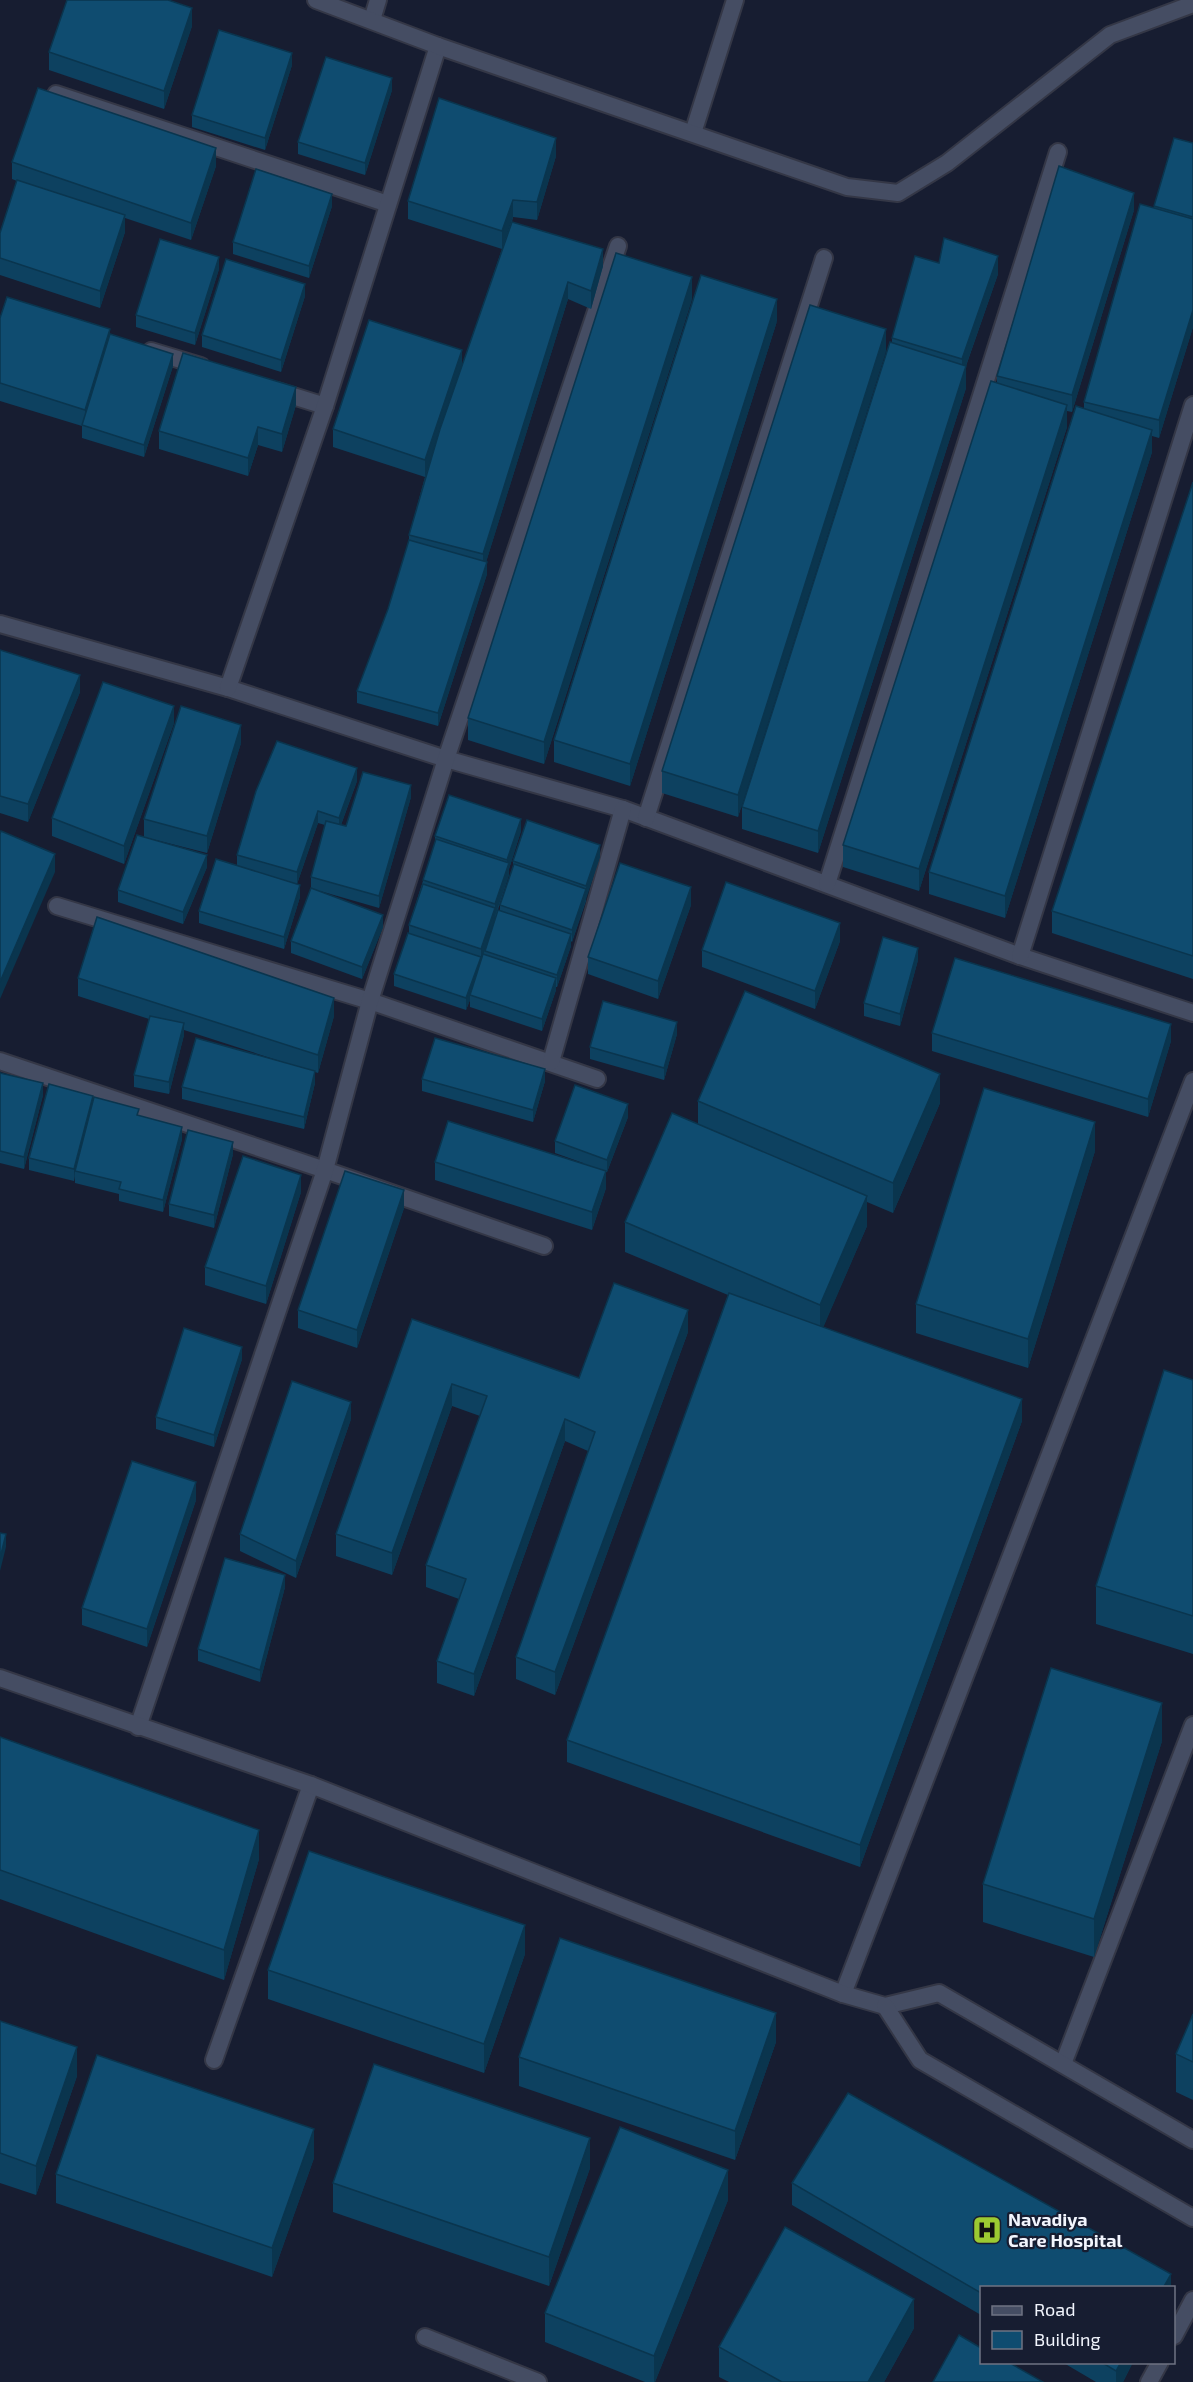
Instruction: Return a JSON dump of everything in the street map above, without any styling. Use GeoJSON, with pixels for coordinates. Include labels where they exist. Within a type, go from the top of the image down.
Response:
{"type":"FeatureCollection","features":[{"type":"Feature","properties":{"kind":"street"},"geometry":{"type":"LineString","coordinates":[[316,0],[438,46],[847,187],[898,193],[947,163],[1110,35],[1193,4]]}},
{"type":"Feature","properties":{"kind":"street"},"geometry":{"type":"LineString","coordinates":[[372,20],[378,0]]}},
{"type":"Feature","properties":{"kind":"street"},"geometry":{"type":"LineString","coordinates":[[693,133],[735,0]]}},
{"type":"Feature","properties":{"kind":"street"},"geometry":{"type":"LineString","coordinates":[[228,688],[325,406],[438,46]]}},
{"type":"Feature","properties":{"kind":"street"},"geometry":{"type":"LineString","coordinates":[[52,93],[388,204]]}},
{"type":"Feature","properties":{"kind":"street"},"geometry":{"type":"LineString","coordinates":[[827,884],[1058,152]]}},
{"type":"Feature","properties":{"kind":"street"},"geometry":{"type":"LineString","coordinates":[[138,1727],[325,1170],[370,1001],[446,759],[618,246]]}},
{"type":"Feature","properties":{"kind":"street"},"geometry":{"type":"LineString","coordinates":[[646,818],[824,258]]}},
{"type":"Feature","properties":{"kind":"street"},"geometry":{"type":"LineString","coordinates":[[134,345],[212,370]]}},
{"type":"Feature","properties":{"kind":"street"},"geometry":{"type":"LineString","coordinates":[[257,384],[325,406]]}},
{"type":"Feature","properties":{"kind":"street"},"geometry":{"type":"LineString","coordinates":[[1020,956],[1193,405]]}},
{"type":"Feature","properties":{"kind":"street"},"geometry":{"type":"LineString","coordinates":[[0,624],[228,688],[446,759],[624,809],[1020,956],[1193,1013]]}},
{"type":"Feature","properties":{"kind":"street"},"geometry":{"type":"LineString","coordinates":[[551,1062],[624,809]]}},
{"type":"Feature","properties":{"kind":"street"},"geometry":{"type":"LineString","coordinates":[[57,906],[370,1001],[597,1079]]}},
{"type":"Feature","properties":{"kind":"street"},"geometry":{"type":"LineString","coordinates":[[0,1060],[544,1246]]}},
{"type":"Feature","properties":{"kind":"street"},"geometry":{"type":"LineString","coordinates":[[843,1995],[1193,1081]]}},
{"type":"Feature","properties":{"kind":"street"},"geometry":{"type":"LineString","coordinates":[[0,1678],[311,1785],[843,1995],[885,2006],[939,1993],[1193,2140]]}},
{"type":"Feature","properties":{"kind":"street"},"geometry":{"type":"LineString","coordinates":[[1064,2064],[1193,1725]]}},
{"type":"Feature","properties":{"kind":"street"},"geometry":{"type":"LineString","coordinates":[[214,2060],[311,1785]]}},
{"type":"Feature","properties":{"kind":"street"},"geometry":{"type":"LineString","coordinates":[[885,2006],[920,2060],[1193,2218]]}},
{"type":"Feature","properties":{"kind":"street"},"geometry":{"type":"LineString","coordinates":[[1175,2332],[1193,2300]]}},
{"type":"Feature","properties":{"kind":"street"},"geometry":{"type":"LineString","coordinates":[[425,2337],[538,2382]]}},
{"type":"Feature","properties":{"kind":"street"},"geometry":{"type":"LineString","coordinates":[[1149,2382],[1159,2364]]}},
{"type":"Feature","properties":{"kind":"building"},"geometry":{"type":"Polygon","coordinates":[[[67,0],[168,0],[192,8],[164,91],[49,52],[67,0]]]}},
{"type":"Feature","properties":{"kind":"building"},"geometry":{"type":"Polygon","coordinates":[[[219,30],[292,53],[265,138],[192,115],[219,30]]]}},
{"type":"Feature","properties":{"kind":"building"},"geometry":{"type":"Polygon","coordinates":[[[326,57],[392,78],[365,163],[298,142],[326,57]]]}},
{"type":"Feature","properties":{"kind":"building"},"geometry":{"type":"Polygon","coordinates":[[[38,88],[216,148],[191,223],[12,162],[38,88]]]}},
{"type":"Feature","properties":{"kind":"building"},"geometry":{"type":"Polygon","coordinates":[[[439,98],[556,138],[537,202],[513,200],[502,231],[408,201],[439,98]]]}},
{"type":"Feature","properties":{"kind":"building"},"geometry":{"type":"Polygon","coordinates":[[[1174,138],[1193,143],[1193,217],[1154,206],[1174,138]]]}},
{"type":"Feature","properties":{"kind":"building"},"geometry":{"type":"Polygon","coordinates":[[[1059,166],[1134,193],[1072,395],[997,376],[1059,166]]]}},
{"type":"Feature","properties":{"kind":"building"},"geometry":{"type":"Polygon","coordinates":[[[256,169],[332,194],[309,266],[233,242],[256,169]]]}},
{"type":"Feature","properties":{"kind":"building"},"geometry":{"type":"Polygon","coordinates":[[[17,180],[125,215],[100,291],[0,258],[0,233],[17,180]]]}},
{"type":"Feature","properties":{"kind":"building"},"geometry":{"type":"Polygon","coordinates":[[[1140,204],[1193,219],[1193,310],[1159,420],[1084,402],[1140,204]]]}},
{"type":"Feature","properties":{"kind":"building"},"geometry":{"type":"Polygon","coordinates":[[[512,222],[603,249],[591,291],[568,282],[483,554],[409,535],[440,429],[512,222]]]}},
{"type":"Feature","properties":{"kind":"building"},"geometry":{"type":"Polygon","coordinates":[[[944,238],[998,256],[962,359],[892,338],[915,256],[939,263],[944,238]]]}},
{"type":"Feature","properties":{"kind":"building"},"geometry":{"type":"Polygon","coordinates":[[[160,239],[219,257],[195,333],[136,315],[160,239]]]}},
{"type":"Feature","properties":{"kind":"building"},"geometry":{"type":"Polygon","coordinates":[[[616,253],[692,277],[544,742],[468,718],[616,253]]]}},
{"type":"Feature","properties":{"kind":"building"},"geometry":{"type":"Polygon","coordinates":[[[226,259],[305,284],[281,360],[202,335],[226,259]]]}},
{"type":"Feature","properties":{"kind":"building"},"geometry":{"type":"Polygon","coordinates":[[[701,275],[777,299],[630,764],[554,740],[701,275]]]}},
{"type":"Feature","properties":{"kind":"building"},"geometry":{"type":"Polygon","coordinates":[[[7,297],[110,329],[85,410],[0,383],[0,318],[7,297]]]}},
{"type":"Feature","properties":{"kind":"building"},"geometry":{"type":"Polygon","coordinates":[[[810,305],[886,329],[738,795],[662,771],[810,305]]]}},
{"type":"Feature","properties":{"kind":"building"},"geometry":{"type":"Polygon","coordinates":[[[369,320],[462,350],[425,460],[333,429],[369,320]]]}},
{"type":"Feature","properties":{"kind":"building"},"geometry":{"type":"Polygon","coordinates":[[[110,334],[173,354],[144,445],[82,425],[110,334]]]}},
{"type":"Feature","properties":{"kind":"building"},"geometry":{"type":"Polygon","coordinates":[[[890,342],[966,366],[818,831],[742,807],[890,342]]]}},
{"type":"Feature","properties":{"kind":"building"},"geometry":{"type":"Polygon","coordinates":[[[183,353],[296,387],[282,434],[258,427],[248,458],[159,431],[183,353]]]}},
{"type":"Feature","properties":{"kind":"building"},"geometry":{"type":"Polygon","coordinates":[[[991,381],[1067,405],[919,869],[843,845],[991,381]]]}},
{"type":"Feature","properties":{"kind":"building"},"geometry":{"type":"Polygon","coordinates":[[[1076,406],[1152,430],[1005,896],[929,872],[1076,406]]]}},
{"type":"Feature","properties":{"kind":"building"},"geometry":{"type":"Polygon","coordinates":[[[1193,482],[1193,956],[1052,911],[1193,482]]]}},
{"type":"Feature","properties":{"kind":"building"},"geometry":{"type":"Polygon","coordinates":[[[409,540],[487,562],[438,713],[357,691],[388,609],[409,540]]]}},
{"type":"Feature","properties":{"kind":"building"},"geometry":{"type":"Polygon","coordinates":[[[0,650],[80,675],[28,804],[0,796],[0,650]]]}},
{"type":"Feature","properties":{"kind":"building"},"geometry":{"type":"Polygon","coordinates":[[[103,682],[174,706],[124,846],[52,818],[103,682]]]}},
{"type":"Feature","properties":{"kind":"building"},"geometry":{"type":"Polygon","coordinates":[[[181,706],[241,725],[207,836],[144,819],[181,706]]]}},
{"type":"Feature","properties":{"kind":"building"},"geometry":{"type":"Polygon","coordinates":[[[277,741],[357,768],[339,818],[318,811],[297,872],[237,855],[256,791],[277,741]]]}},
{"type":"Feature","properties":{"kind":"building"},"geometry":{"type":"Polygon","coordinates":[[[363,772],[411,785],[379,896],[311,877],[326,821],[346,826],[363,772]]]}},
{"type":"Feature","properties":{"kind":"building"},"geometry":{"type":"Polygon","coordinates":[[[449,795],[521,819],[507,860],[435,836],[449,795]]]}},
{"type":"Feature","properties":{"kind":"building"},"geometry":{"type":"Polygon","coordinates":[[[527,820],[600,845],[586,886],[513,861],[527,820]]]}},
{"type":"Feature","properties":{"kind":"building"},"geometry":{"type":"Polygon","coordinates":[[[1,831],[55,854],[0,982],[0,834],[1,831]]]}},
{"type":"Feature","properties":{"kind":"building"},"geometry":{"type":"Polygon","coordinates":[[[137,835],[207,855],[183,912],[118,890],[137,835]]]}},
{"type":"Feature","properties":{"kind":"building"},"geometry":{"type":"Polygon","coordinates":[[[436,839],[509,863],[495,904],[423,880],[436,839]]]}},
{"type":"Feature","properties":{"kind":"building"},"geometry":{"type":"Polygon","coordinates":[[[216,859],[300,885],[284,937],[199,911],[216,859]]]}},
{"type":"Feature","properties":{"kind":"building"},"geometry":{"type":"Polygon","coordinates":[[[620,863],[691,887],[658,981],[588,957],[620,863]]]}},
{"type":"Feature","properties":{"kind":"building"},"geometry":{"type":"Polygon","coordinates":[[[514,864],[586,889],[572,930],[500,905],[514,864]]]}},
{"type":"Feature","properties":{"kind":"building"},"geometry":{"type":"Polygon","coordinates":[[[726,882],[840,923],[815,991],[702,950],[726,882]]]}},
{"type":"Feature","properties":{"kind":"building"},"geometry":{"type":"Polygon","coordinates":[[[423,884],[495,908],[481,949],[409,925],[423,884]]]}},
{"type":"Feature","properties":{"kind":"building"},"geometry":{"type":"Polygon","coordinates":[[[311,888],[383,915],[362,967],[291,941],[311,888]]]}},
{"type":"Feature","properties":{"kind":"building"},"geometry":{"type":"Polygon","coordinates":[[[498,910],[571,934],[557,975],[485,951],[498,910]]]}},
{"type":"Feature","properties":{"kind":"building"},"geometry":{"type":"Polygon","coordinates":[[[97,917],[334,998],[318,1055],[78,978],[97,917]]]}},
{"type":"Feature","properties":{"kind":"building"},"geometry":{"type":"Polygon","coordinates":[[[408,933],[481,957],[466,998],[394,974],[408,933]]]}},
{"type":"Feature","properties":{"kind":"building"},"geometry":{"type":"Polygon","coordinates":[[[883,937],[918,948],[900,1014],[864,1003],[883,937]]]}},
{"type":"Feature","properties":{"kind":"building"},"geometry":{"type":"Polygon","coordinates":[[[483,954],[556,978],[542,1019],[470,995],[483,954]]]}},
{"type":"Feature","properties":{"kind":"building"},"geometry":{"type":"Polygon","coordinates":[[[955,958],[1171,1024],[1148,1099],[932,1033],[955,958]]]}},
{"type":"Feature","properties":{"kind":"building"},"geometry":{"type":"Polygon","coordinates":[[[745,991],[940,1074],[893,1183],[698,1101],[745,991]]]}},
{"type":"Feature","properties":{"kind":"building"},"geometry":{"type":"Polygon","coordinates":[[[603,1001],[677,1022],[664,1068],[590,1047],[603,1001]]]}},
{"type":"Feature","properties":{"kind":"building"},"geometry":{"type":"Polygon","coordinates":[[[150,1016],[184,1023],[169,1082],[134,1075],[150,1016]]]}},
{"type":"Feature","properties":{"kind":"building"},"geometry":{"type":"Polygon","coordinates":[[[196,1038],[315,1071],[304,1117],[182,1087],[196,1038]]]}},
{"type":"Feature","properties":{"kind":"building"},"geometry":{"type":"Polygon","coordinates":[[[435,1038],[545,1069],[533,1110],[422,1079],[435,1038]]]}},
{"type":"Feature","properties":{"kind":"building"},"geometry":{"type":"Polygon","coordinates":[[[0,1073],[43,1083],[24,1157],[0,1151],[0,1073]]]}},
{"type":"Feature","properties":{"kind":"building"},"geometry":{"type":"Polygon","coordinates":[[[49,1084],[93,1096],[74,1169],[29,1158],[49,1084]]]}},
{"type":"Feature","properties":{"kind":"building"},"geometry":{"type":"Polygon","coordinates":[[[575,1085],[628,1104],[607,1160],[555,1141],[575,1085]]]}},
{"type":"Feature","properties":{"kind":"building"},"geometry":{"type":"Polygon","coordinates":[[[984,1088],[1095,1122],[1028,1339],[916,1304],[984,1088]]]}},
{"type":"Feature","properties":{"kind":"building"},"geometry":{"type":"Polygon","coordinates":[[[94,1097],[139,1109],[137,1115],[182,1127],[163,1200],[119,1189],[121,1182],[75,1171],[94,1097]]]}},
{"type":"Feature","properties":{"kind":"building"},"geometry":{"type":"Polygon","coordinates":[[[672,1113],[867,1196],[820,1305],[625,1222],[672,1113]]]}},
{"type":"Feature","properties":{"kind":"building"},"geometry":{"type":"Polygon","coordinates":[[[448,1121],[606,1171],[592,1212],[435,1162],[448,1121]]]}},
{"type":"Feature","properties":{"kind":"building"},"geometry":{"type":"Polygon","coordinates":[[[188,1130],[233,1142],[214,1215],[169,1204],[188,1130]]]}},
{"type":"Feature","properties":{"kind":"building"},"geometry":{"type":"Polygon","coordinates":[[[243,1156],[301,1175],[266,1286],[205,1267],[243,1156]]]}},
{"type":"Feature","properties":{"kind":"building"},"geometry":{"type":"Polygon","coordinates":[[[345,1171],[404,1190],[357,1330],[298,1310],[345,1171]]]}},
{"type":"Feature","properties":{"kind":"building"},"geometry":{"type":"Polygon","coordinates":[[[614,1283],[688,1310],[555,1672],[516,1657],[595,1432],[565,1419],[474,1674],[437,1661],[466,1579],[426,1565],[487,1396],[452,1384],[392,1553],[336,1534],[412,1319],[579,1378],[614,1283]]]}},
{"type":"Feature","properties":{"kind":"building"},"geometry":{"type":"Polygon","coordinates":[[[729,1293],[1022,1399],[860,1845],[567,1740],[729,1293]]]}},
{"type":"Feature","properties":{"kind":"building"},"geometry":{"type":"Polygon","coordinates":[[[184,1328],[242,1347],[214,1435],[156,1417],[184,1328]]]}},
{"type":"Feature","properties":{"kind":"building"},"geometry":{"type":"Polygon","coordinates":[[[1164,1370],[1193,1380],[1193,1616],[1096,1586],[1164,1370]]]}},
{"type":"Feature","properties":{"kind":"building"},"geometry":{"type":"Polygon","coordinates":[[[292,1381],[351,1402],[296,1561],[240,1534],[292,1381]]]}},
{"type":"Feature","properties":{"kind":"building"},"geometry":{"type":"Polygon","coordinates":[[[132,1461],[196,1482],[147,1629],[82,1608],[132,1461]]]}},
{"type":"Feature","properties":{"kind":"building"},"geometry":{"type":"Polygon","coordinates":[[[0,1533],[6,1534],[0,1558],[0,1533]]]}},
{"type":"Feature","properties":{"kind":"building"},"geometry":{"type":"Polygon","coordinates":[[[225,1558],[285,1575],[260,1670],[198,1649],[225,1558]]]}},
{"type":"Feature","properties":{"kind":"building"},"geometry":{"type":"Polygon","coordinates":[[[1051,1668],[1162,1703],[1094,1919],[983,1884],[1051,1668]]]}},
{"type":"Feature","properties":{"kind":"building"},"geometry":{"type":"Polygon","coordinates":[[[0,1737],[259,1830],[224,1950],[0,1870],[0,1737]]]}},
{"type":"Feature","properties":{"kind":"building"},"geometry":{"type":"Polygon","coordinates":[[[309,1851],[525,1925],[484,2044],[268,1970],[309,1851]]]}},
{"type":"Feature","properties":{"kind":"building"},"geometry":{"type":"Polygon","coordinates":[[[560,1938],[776,2013],[735,2131],[519,2057],[560,1938]]]}},
{"type":"Feature","properties":{"kind":"building"},"geometry":{"type":"Polygon","coordinates":[[[1193,2014],[1193,2062],[1176,2054],[1193,2014]]]}},
{"type":"Feature","properties":{"kind":"building"},"geometry":{"type":"Polygon","coordinates":[[[0,2021],[77,2047],[36,2166],[0,2153],[0,2021]]]}},
{"type":"Feature","properties":{"kind":"building"},"geometry":{"type":"Polygon","coordinates":[[[97,2055],[314,2129],[272,2248],[56,2174],[97,2055]]]}},
{"type":"Feature","properties":{"kind":"building"},"geometry":{"type":"Polygon","coordinates":[[[374,2064],[590,2138],[549,2257],[333,2183],[374,2064]]]}},
{"type":"Feature","properties":{"kind":"building"},"geometry":{"type":"Polygon","coordinates":[[[848,2093],[1171,2274],[1164,2286],[980,2286],[980,2292],[792,2183],[848,2093]]]}},
{"type":"Feature","properties":{"kind":"building"},"geometry":{"type":"Polygon","coordinates":[[[620,2127],[728,2170],[654,2356],[545,2313],[620,2127]]]}},
{"type":"Feature","properties":{"kind":"building"},"geometry":{"type":"Polygon","coordinates":[[[785,2227],[914,2299],[868,2382],[782,2382],[719,2347],[785,2227]]]}},
{"type":"Feature","properties":{"kind":"building"},"geometry":{"type":"Polygon","coordinates":[[[959,2335],[980,2347],[980,2364],[1012,2364],[1043,2382],[933,2382],[959,2335]]]}},
{"type":"Feature","properties":{"kind":"building"},"geometry":{"type":"Polygon","coordinates":[[[1104,2364],[1120,2364],[1116,2371],[1104,2364]]]}},
{"type":"Feature","properties":{"kind":"place","name":"Navadiya Care Hospital"},"geometry":{"type":"Point","coordinates":[987,2230]}}]}
